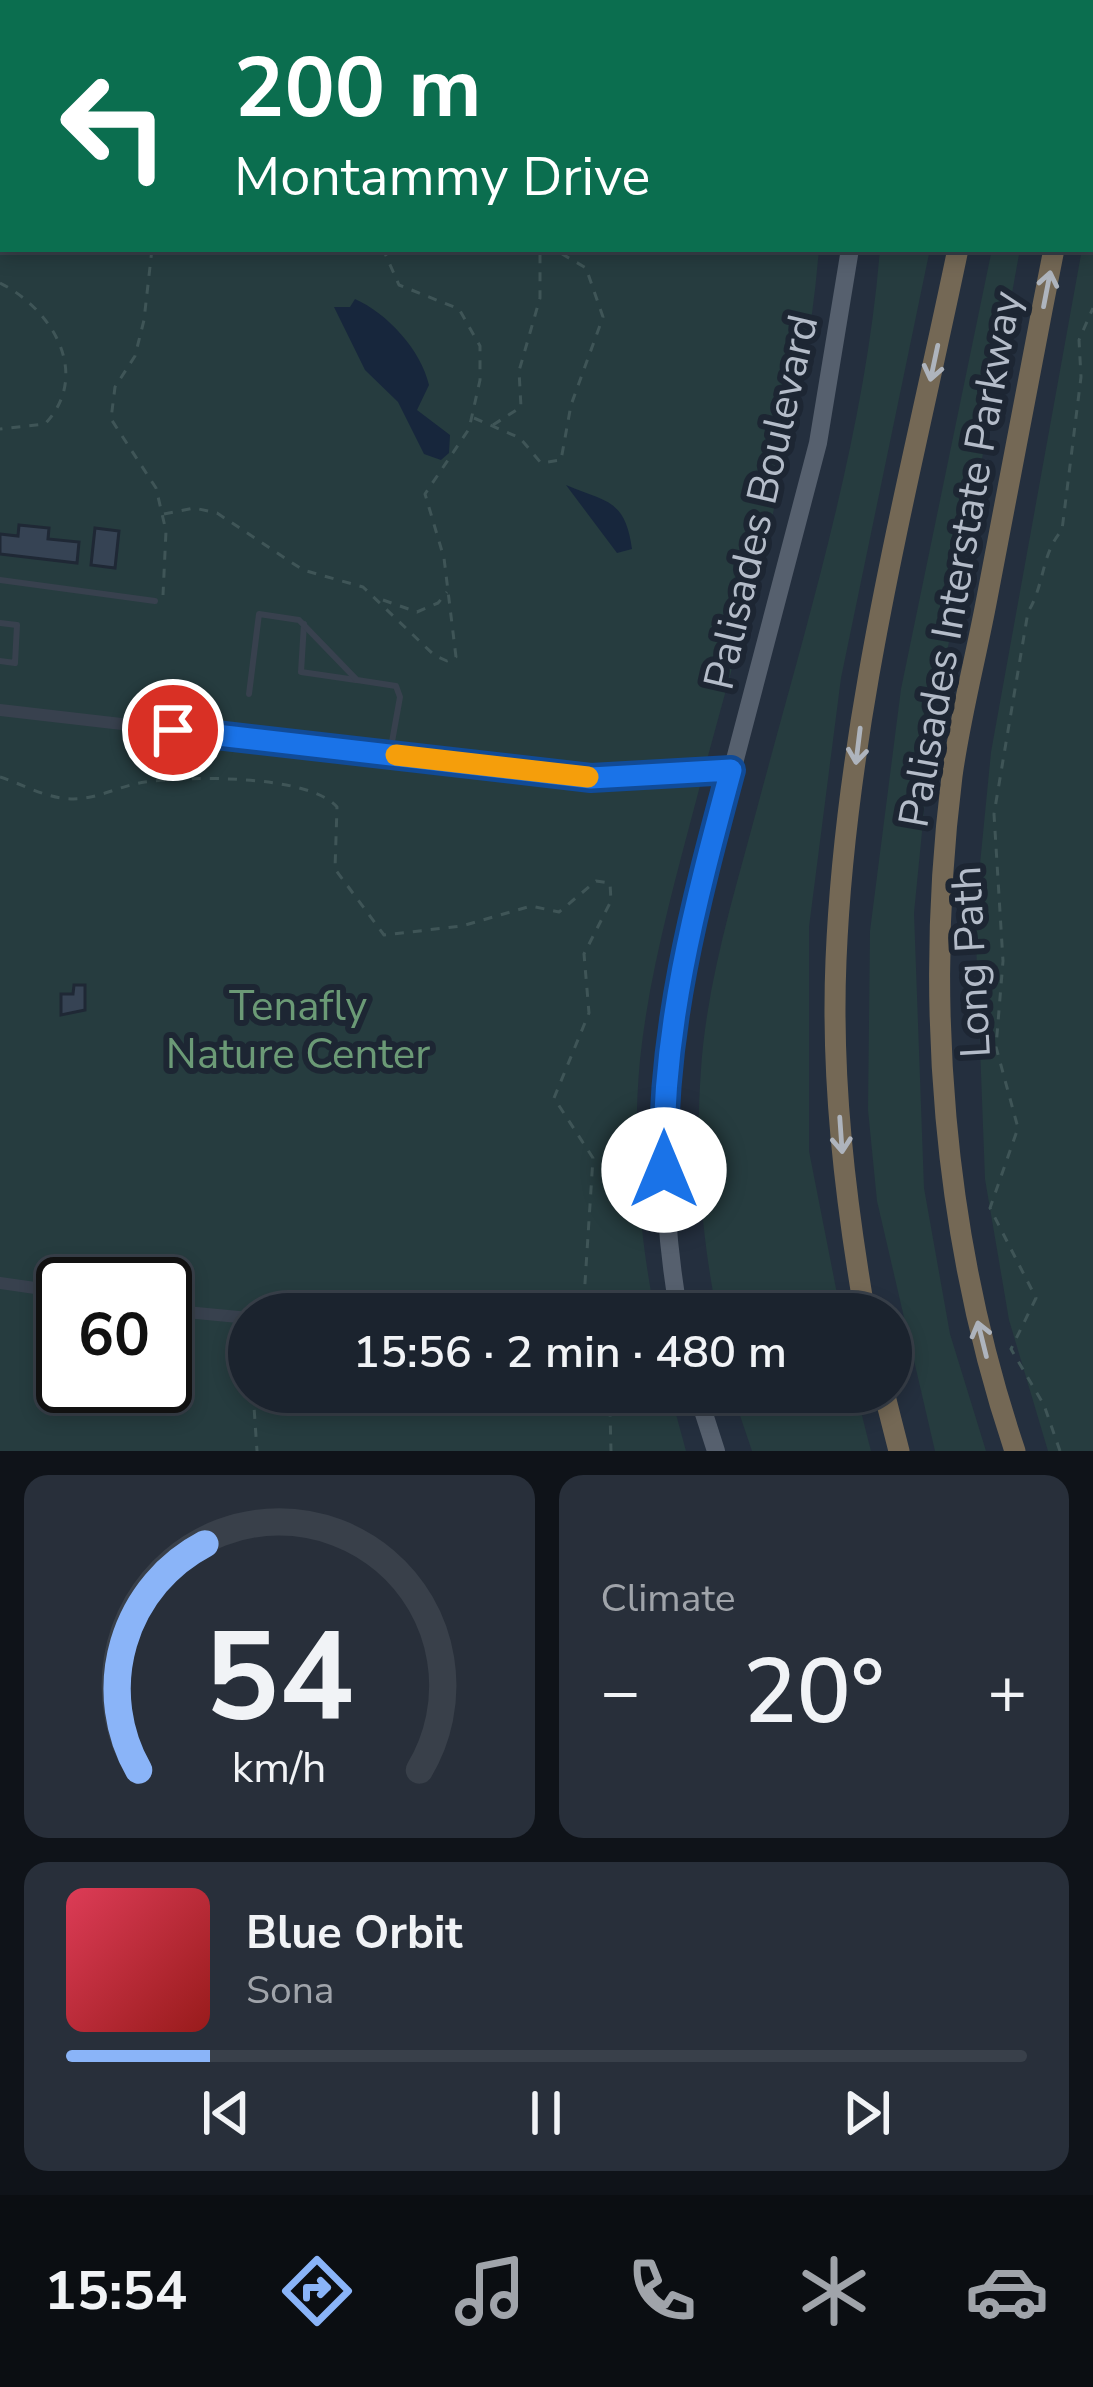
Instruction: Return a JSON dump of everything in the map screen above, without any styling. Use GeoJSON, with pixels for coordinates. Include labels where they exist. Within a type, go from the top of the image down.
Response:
{"type":"FeatureCollection","features":[{"type":"Feature","properties":{"kind":"highway","name":"Palisades Interstate Parkway"},"geometry":{"type":"LineString","coordinates":[[862,1293],[844,1184],[836,960],[866,686],[957,252]]}},
{"type":"Feature","properties":{"kind":"highway","name":"Palisades Interstate Parkway"},"geometry":{"type":"LineString","coordinates":[[1015,1451],[972,1299],[957,1197],[944,1088],[943,884],[952,774],[1053,252]]}},
{"type":"Feature","properties":{"kind":"highway"},"geometry":{"type":"LineString","coordinates":[[889,1413],[899,1451]]}},
{"type":"Feature","properties":{"kind":"main road","name":"Palisades Boulevard"},"geometry":{"type":"LineString","coordinates":[[677,1293],[664,1185],[667,1064],[686,935],[823,421],[850,252]]}},
{"type":"Feature","properties":{"kind":"main road"},"geometry":{"type":"LineString","coordinates":[[704,1413],[716,1451]]}},
{"type":"Feature","properties":{"kind":"street"},"geometry":{"type":"LineString","coordinates":[[0,710],[591,778],[731,770]]}},
{"type":"Feature","properties":{"kind":"street"},"geometry":{"type":"LineString","coordinates":[[0,1283],[36,1288]]}},
{"type":"Feature","properties":{"kind":"street"},"geometry":{"type":"LineString","coordinates":[[192,1313],[228,1316]]}},
{"type":"Feature","properties":{"kind":"lane"},"geometry":{"type":"LineString","coordinates":[[0,580],[155,601]]}},
{"type":"Feature","properties":{"kind":"lane"},"geometry":{"type":"LineString","coordinates":[[249,694],[259,614],[304,624],[357,680]]}},
{"type":"Feature","properties":{"kind":"lane"},"geometry":{"type":"LineString","coordinates":[[0,623],[17,625],[15,663],[0,661]]}},
{"type":"Feature","properties":{"kind":"lane"},"geometry":{"type":"LineString","coordinates":[[304,624],[301,672],[396,686],[400,698],[390,755]]}},
{"type":"Feature","properties":{"kind":"path"},"geometry":{"type":"LineString","coordinates":[[152,252],[145,320],[135,356],[115,387],[112,419],[150,474],[164,514],[167,581],[155,601]]}},
{"type":"Feature","properties":{"kind":"path"},"geometry":{"type":"LineString","coordinates":[[376,596],[434,655],[447,661],[456,657],[459,648],[426,487],[454,458],[472,417],[480,363],[474,327],[460,309],[399,285],[384,252]]}},
{"type":"Feature","properties":{"kind":"path"},"geometry":{"type":"LineString","coordinates":[[493,425],[521,407],[520,364],[539,309],[543,252]]}},
{"type":"Feature","properties":{"kind":"path"},"geometry":{"type":"LineString","coordinates":[[472,417],[526,442],[541,463],[561,460],[571,405],[603,317],[586,268],[563,252]]}},
{"type":"Feature","properties":{"kind":"path"},"geometry":{"type":"LineString","coordinates":[[0,284],[34,304],[63,347],[68,370],[45,424],[0,429]]}},
{"type":"Feature","properties":{"kind":"path","name":"Long Path"},"geometry":{"type":"LineString","coordinates":[[1060,1451],[1044,1405],[1011,1349],[1023,1334],[1036,1298],[990,1208],[1018,1128],[997,1047],[1003,961],[994,814],[1028,612],[1042,589],[1047,547],[1062,530],[1081,377],[1078,340],[1093,308]]}},
{"type":"Feature","properties":{"kind":"path"},"geometry":{"type":"LineString","coordinates":[[164,514],[194,508],[217,513],[303,570],[353,582],[417,612],[438,603],[448,589]]}},
{"type":"Feature","properties":{"kind":"path"},"geometry":{"type":"LineString","coordinates":[[0,777],[62,798],[109,795],[148,782],[220,779],[322,795],[337,807],[335,869],[385,935],[462,926],[531,906],[560,912],[596,881],[610,883],[611,901],[584,954],[589,1013],[554,1098],[556,1108],[592,1155],[584,1293]]}},
{"type":"Feature","properties":{"kind":"path"},"geometry":{"type":"LineString","coordinates":[[254,1413],[257,1451]]}},
{"type":"Feature","properties":{"kind":"path"},"geometry":{"type":"LineString","coordinates":[[610,1413],[611,1451]]}},
{"type":"Feature","properties":{"kind":"green space","name":"Tenafly Nature Center"},"geometry":{"type":"Polygon","coordinates":[[[0,252],[819,252],[786,458],[671,897],[644,1027],[637,1156],[652,1293],[228,1293],[228,1413],[676,1413],[686,1451],[0,1451],[0,252]]]}},
{"type":"Feature","properties":{"kind":"green space"},"geometry":{"type":"Polygon","coordinates":[[[880,252],[929,252],[841,678],[809,927],[809,1151],[837,1293],[714,1293],[699,1162],[699,1100],[709,1001],[814,597],[862,389],[880,252]]]}},
{"type":"Feature","properties":{"kind":"green space"},"geometry":{"type":"Polygon","coordinates":[[[991,252],[1019,252],[931,741],[914,913],[924,1188],[950,1334],[986,1451],[935,1451],[912,1352],[912,1293],[898,1293],[877,1201],[868,1110],[870,931],[901,689],[991,252]]]}},
{"type":"Feature","properties":{"kind":"green space"},"geometry":{"type":"Polygon","coordinates":[[[1081,252],[1093,252],[1093,1451],[1048,1451],[1009,1320],[985,1179],[975,915],[991,752],[1081,252]]]}},
{"type":"Feature","properties":{"kind":"green space"},"geometry":{"type":"Polygon","coordinates":[[[739,1413],[861,1413],[871,1451],[752,1451],[739,1413]]]}},
{"type":"Feature","properties":{"kind":"water"},"geometry":{"type":"Polygon","coordinates":[[[355,299],[390,323],[419,359],[429,385],[417,410],[450,435],[449,453],[441,460],[424,454],[398,402],[365,370],[334,307],[350,307],[355,299]]]}},
{"type":"Feature","properties":{"kind":"water"},"geometry":{"type":"Polygon","coordinates":[[[566,485],[618,510],[632,549],[617,553],[566,485]]]}},
{"type":"Feature","properties":{"kind":"building"},"geometry":{"type":"Polygon","coordinates":[[[19,525],[49,528],[48,539],[79,542],[77,563],[0,554],[0,534],[18,536],[19,525]]]}},
{"type":"Feature","properties":{"kind":"building"},"geometry":{"type":"Polygon","coordinates":[[[95,528],[119,531],[115,568],[91,565],[95,528]]]}},
{"type":"Feature","properties":{"kind":"building"},"geometry":{"type":"Polygon","coordinates":[[[74,985],[85,985],[85,1010],[61,1015],[61,994],[73,994],[74,985]]]}},
{"type":"Feature","properties":{"kind":"slow traffic"},"geometry":{"type":"LineString","coordinates":[[396,755],[588,777]]}},
{"type":"Feature","properties":{"kind":"route"},"geometry":{"type":"LineString","coordinates":[[173,730],[591,778],[731,770],[679,973],[664,1101],[664,1170]]}}]}
